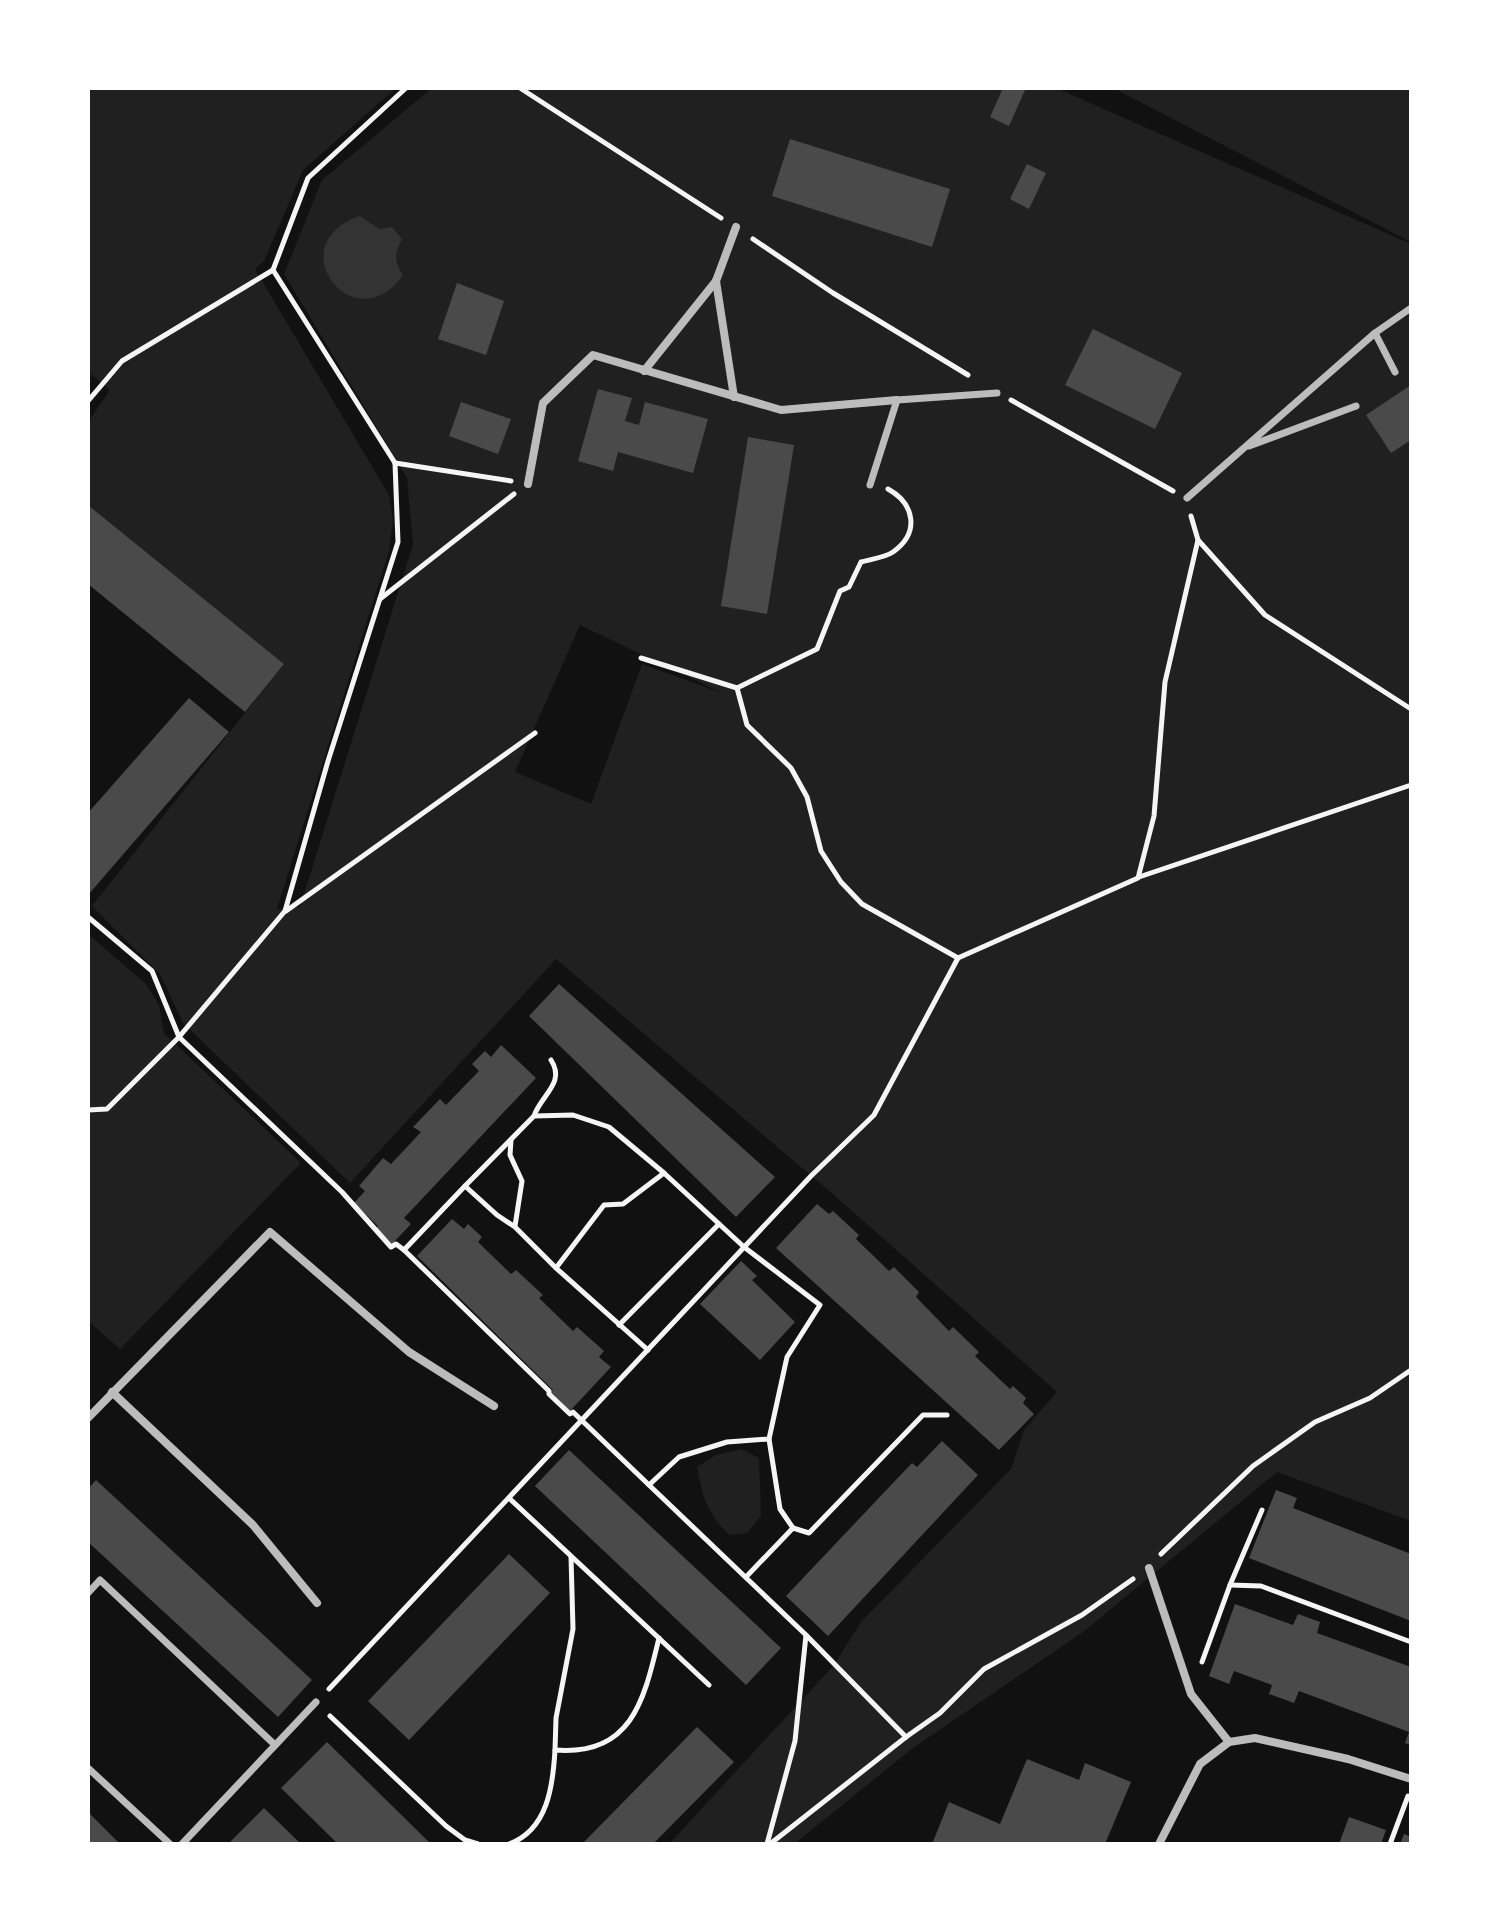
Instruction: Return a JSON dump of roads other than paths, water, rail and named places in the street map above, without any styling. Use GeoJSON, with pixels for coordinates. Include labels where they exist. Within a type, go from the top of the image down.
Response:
{"type":"FeatureCollection","features":[{"type":"Feature","properties":{"kind":"street"},"geometry":{"type":"LineString","coordinates":[[644,371],[716,281],[736,227]]}},
{"type":"Feature","properties":{"kind":"street"},"geometry":{"type":"LineString","coordinates":[[716,281],[734,397]]}},
{"type":"Feature","properties":{"kind":"street"},"geometry":{"type":"LineString","coordinates":[[1187,498],[1375,333],[1411,308]]}},
{"type":"Feature","properties":{"kind":"street"},"geometry":{"type":"LineString","coordinates":[[1375,333],[1395,372]]}},
{"type":"Feature","properties":{"kind":"street"},"geometry":{"type":"LineString","coordinates":[[528,484],[543,403],[593,355],[781,410],[997,393]]}},
{"type":"Feature","properties":{"kind":"street"},"geometry":{"type":"LineString","coordinates":[[870,485],[897,400]]}},
{"type":"Feature","properties":{"kind":"street"},"geometry":{"type":"LineString","coordinates":[[1245,448],[1356,406]]}},
{"type":"Feature","properties":{"kind":"street"},"geometry":{"type":"LineString","coordinates":[[88,1418],[270,1232],[409,1352],[494,1406]]}},
{"type":"Feature","properties":{"kind":"street"},"geometry":{"type":"LineString","coordinates":[[112,1392],[253,1525],[317,1603]]}},
{"type":"Feature","properties":{"kind":"street"},"geometry":{"type":"LineString","coordinates":[[1149,1568],[1191,1694],[1229,1742]]}},
{"type":"Feature","properties":{"kind":"street"},"geometry":{"type":"LineString","coordinates":[[88,1593],[100,1580],[275,1745]]}},
{"type":"Feature","properties":{"kind":"street"},"geometry":{"type":"LineString","coordinates":[[182,1844],[316,1702]]}},
{"type":"Feature","properties":{"kind":"street"},"geometry":{"type":"LineString","coordinates":[[1159,1844],[1200,1764],[1229,1742],[1255,1738],[1348,1759],[1411,1779]]}},
{"type":"Feature","properties":{"kind":"street"},"geometry":{"type":"LineString","coordinates":[[88,1768],[170,1844]]}}]}
